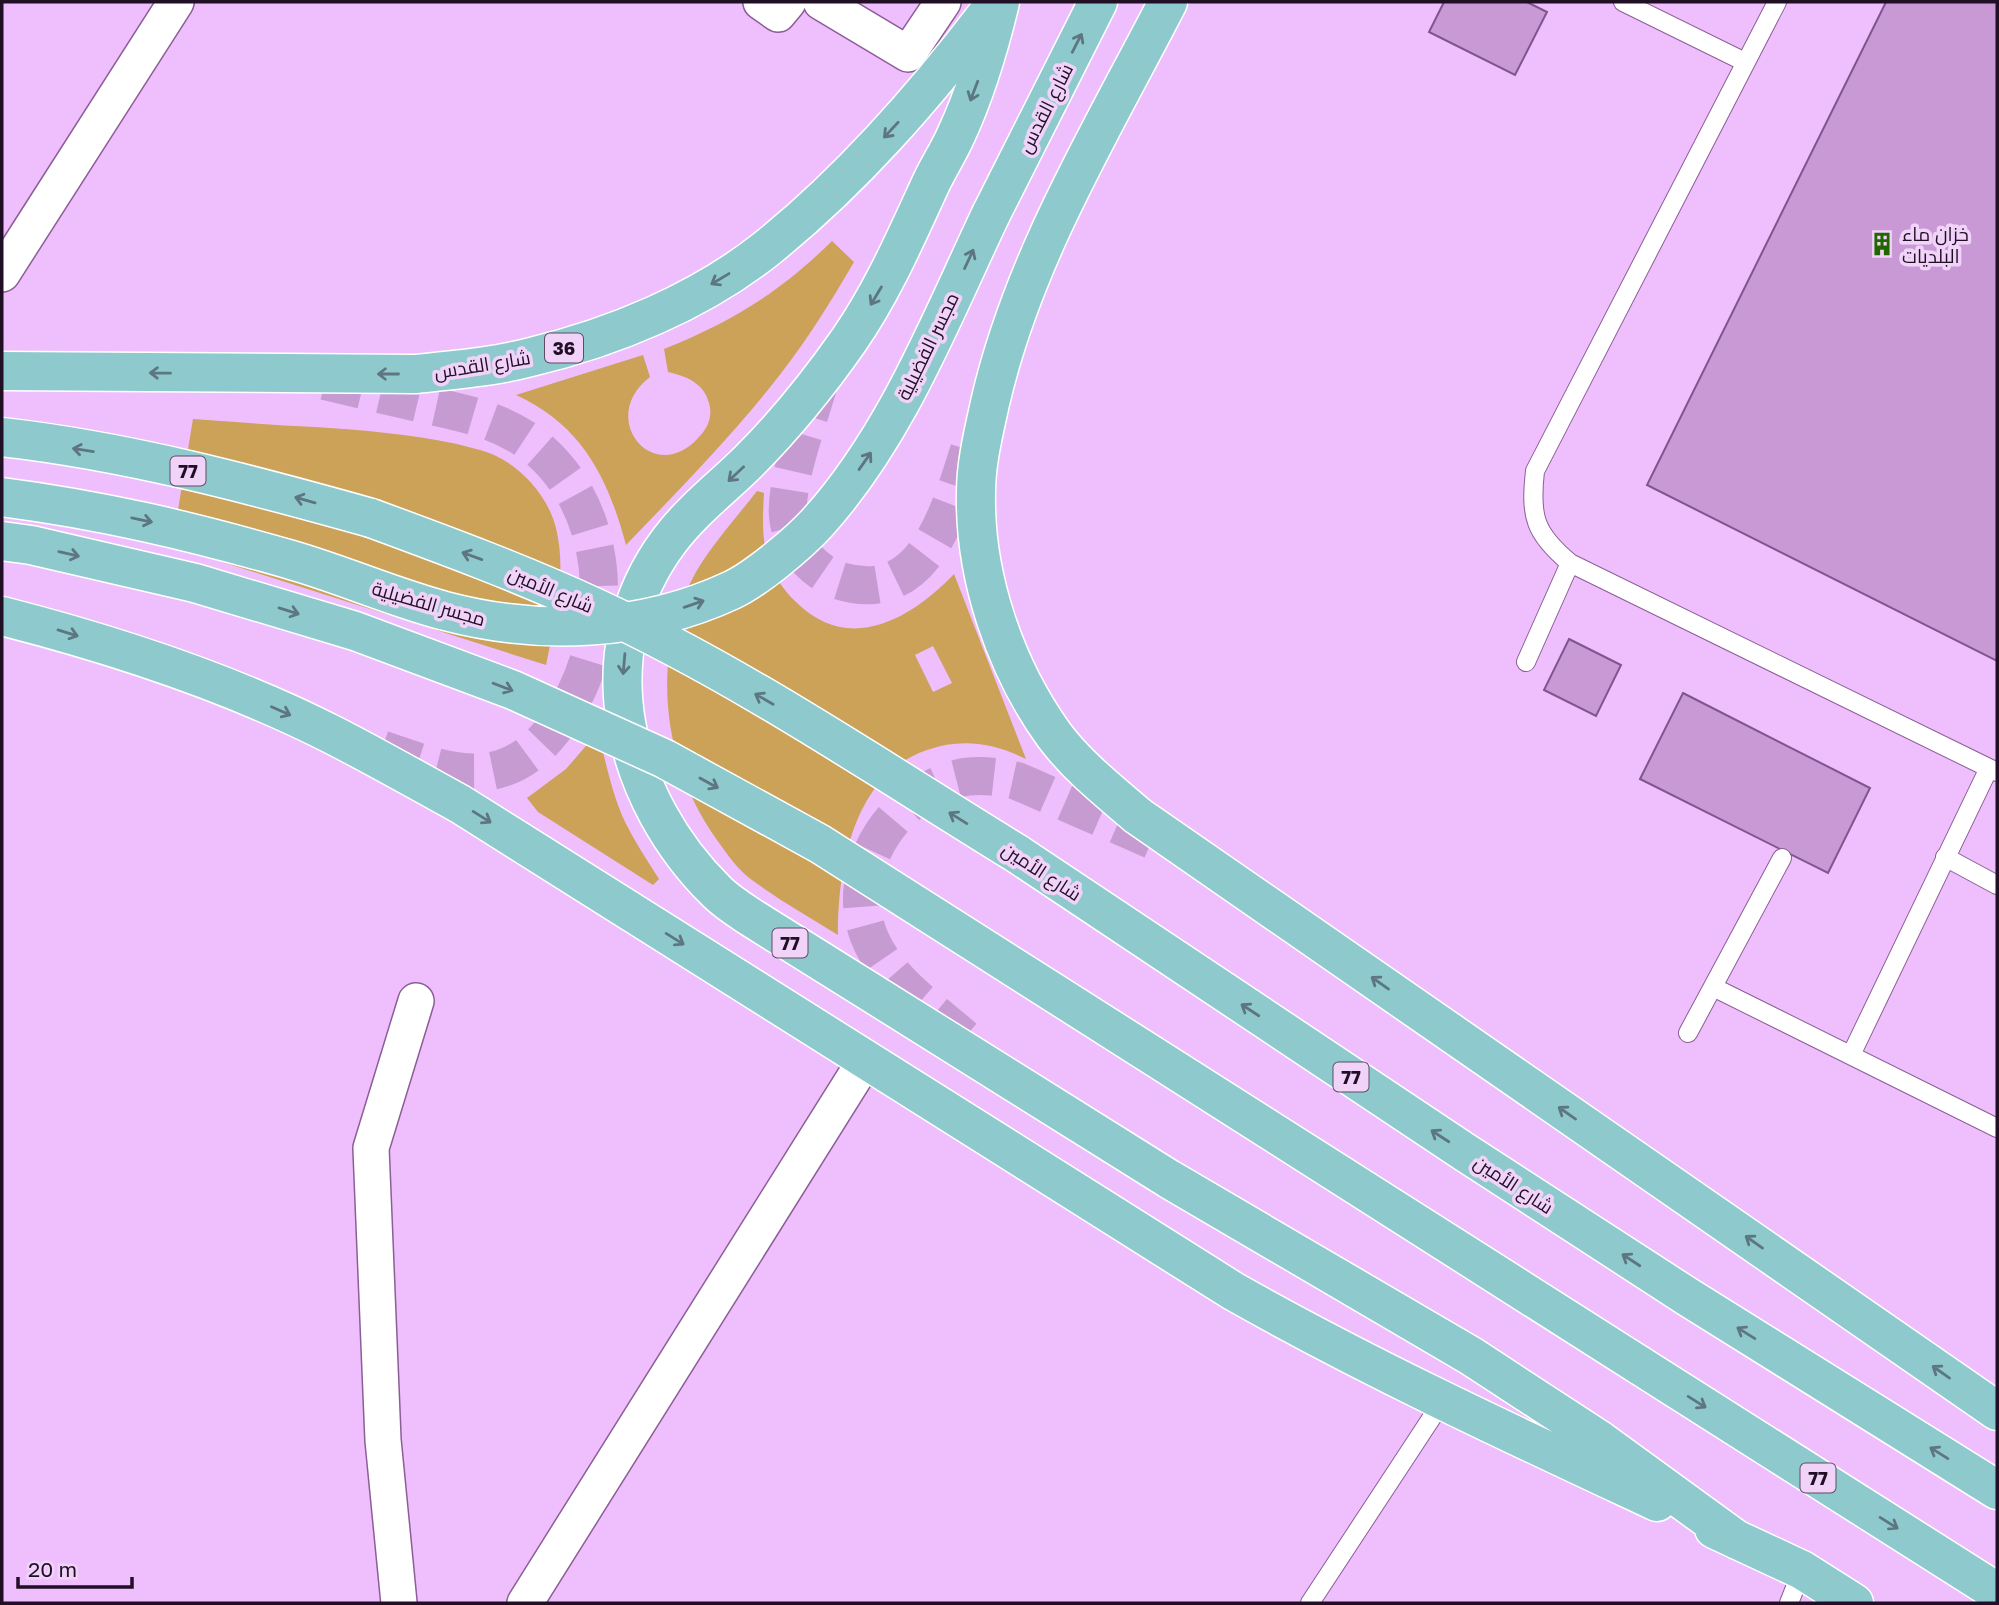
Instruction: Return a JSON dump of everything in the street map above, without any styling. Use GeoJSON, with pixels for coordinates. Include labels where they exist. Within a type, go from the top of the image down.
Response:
{"type":"FeatureCollection","features":[{"type":"Feature","properties":{"kind":"main road","name":"شارع القدس"},"geometry":{"type":"LineString","coordinates":[[2,371],[415,374],[473,369],[530,358],[586,342],[679,303],[723,278],[765,249],[830,192],[890,131],[940,75],[998,2]]}},
{"type":"Feature","properties":{"kind":"main road","name":"77"},"geometry":{"type":"LineString","coordinates":[[998,2],[975,89],[956,136],[882,288],[851,338],[786,421],[750,460],[688,518],[668,542],[637,601],[627,633],[623,701],[627,734],[636,768],[649,799],[689,863],[719,895],[752,918],[1169,1178],[1471,1356],[1601,1441],[1737,1540],[1795,1587],[1854,1603]]}},
{"type":"Feature","properties":{"kind":"main road","name":"شارع القدس"},"geometry":{"type":"LineString","coordinates":[[991,214],[1098,2]]}},
{"type":"Feature","properties":{"kind":"main road"},"geometry":{"type":"LineString","coordinates":[[1168,2],[1040,250],[1017,306],[999,363],[985,426],[976,490],[977,529],[984,572],[1010,655],[1031,699],[1055,737],[1094,779],[1138,816],[1997,1411]]}},
{"type":"Feature","properties":{"kind":"main road","name":"مجسر الفضيلية"},"geometry":{"type":"LineString","coordinates":[[2,497],[69,506],[150,522],[302,563],[442,610],[509,624],[556,627],[602,625],[647,618],[692,606],[735,589],[778,558],[817,523],[851,481],[895,413],[991,214]]}},
{"type":"Feature","properties":{"kind":"main road","name":"شارع الأمين"},"geometry":{"type":"LineString","coordinates":[[2,437],[143,461],[251,485],[370,518],[485,560],[598,609],[704,664],[810,725],[1016,853],[1463,1151],[1688,1297],[1997,1490]]}},
{"type":"Feature","properties":{"kind":"main road","name":"77"},"geometry":{"type":"LineString","coordinates":[[2,541],[31,545],[195,583],[355,631],[513,690],[666,759],[820,844],[1997,1591]]}},
{"type":"Feature","properties":{"kind":"main road","name":"77"},"geometry":{"type":"LineString","coordinates":[[2,616],[54,629],[148,659],[241,693],[332,734],[460,804],[1233,1291],[1316,1338],[1442,1402],[1737,1540]]}},
{"type":"Feature","properties":{"kind":"street"},"geometry":{"type":"LineString","coordinates":[[2,274],[176,2]]}},
{"type":"Feature","properties":{"kind":"street"},"geometry":{"type":"LineString","coordinates":[[761,2],[778,14],[788,2]]}},
{"type":"Feature","properties":{"kind":"street"},"geometry":{"type":"LineString","coordinates":[[821,2],[908,54],[943,2]]}},
{"type":"Feature","properties":{"kind":"street"},"geometry":{"type":"LineString","coordinates":[[399,1603],[383,1440],[371,1148],[416,1001]]}},
{"type":"Feature","properties":{"kind":"street"},"geometry":{"type":"LineString","coordinates":[[525,1603],[866,1059]]}},
{"type":"Feature","properties":{"kind":"lane"},"geometry":{"type":"LineString","coordinates":[[1623,2],[1745,62]]}},
{"type":"Feature","properties":{"kind":"lane"},"geometry":{"type":"LineString","coordinates":[[1777,2],[1535,471],[1532,501],[1539,528],[1550,546],[1570,563],[1993,770],[1945,857],[1850,1055]]}},
{"type":"Feature","properties":{"kind":"lane"},"geometry":{"type":"LineString","coordinates":[[1526,662],[1570,563]]}},
{"type":"Feature","properties":{"kind":"lane"},"geometry":{"type":"LineString","coordinates":[[1945,857],[1997,884]]}},
{"type":"Feature","properties":{"kind":"lane"},"geometry":{"type":"LineString","coordinates":[[1688,1034],[1782,858]]}},
{"type":"Feature","properties":{"kind":"lane"},"geometry":{"type":"LineString","coordinates":[[1713,988],[1997,1128]]}},
{"type":"Feature","properties":{"kind":"lane"},"geometry":{"type":"LineString","coordinates":[[1310,1603],[1442,1402]]}},
{"type":"Feature","properties":{"kind":"shaded area"},"geometry":{"type":"Polygon","coordinates":[[[832,241],[854,262],[813,328],[750,411],[626,545],[601,476],[589,456],[558,422],[539,407],[516,395],[643,355],[650,377],[635,393],[629,411],[630,427],[637,442],[649,451],[665,455],[682,451],[705,430],[709,422],[710,408],[707,396],[699,385],[688,378],[668,372],[664,349],[712,328],[754,304],[793,276],[832,241]]]}},
{"type":"Feature","properties":{"kind":"shaded area"},"geometry":{"type":"Polygon","coordinates":[[[193,419],[351,430],[421,438],[480,450],[511,465],[536,488],[548,507],[559,545],[560,580],[546,665],[172,546],[193,419]]]}},
{"type":"Feature","properties":{"kind":"shaded area"},"geometry":{"type":"Polygon","coordinates":[[[757,491],[764,493],[765,547],[772,570],[796,602],[816,618],[837,626],[858,628],[879,625],[919,605],[954,574],[1026,759],[989,746],[953,744],[927,750],[902,762],[882,780],[866,802],[847,853],[838,935],[773,894],[737,867],[698,810],[684,778],[674,744],[668,709],[667,674],[681,605],[696,572],[717,540],[757,491]],[[933,646],[915,655],[933,692],[952,683],[933,646]]]}},
{"type":"Feature","properties":{"kind":"shaded area"},"geometry":{"type":"Polygon","coordinates":[[[598,732],[620,811],[659,879],[653,885],[538,812],[527,798],[566,769],[598,732]]]}},
{"type":"Feature","properties":{"kind":"building"},"geometry":{"type":"Polygon","coordinates":[[[1444,2],[1527,2],[1547,12],[1515,75],[1429,32],[1444,2]]]}},
{"type":"Feature","properties":{"kind":"building","name":"خزان ماء البلديات"},"geometry":{"type":"Polygon","coordinates":[[[1886,2],[1997,2],[1997,661],[1647,485],[1886,2]]]}},
{"type":"Feature","properties":{"kind":"building"},"geometry":{"type":"Polygon","coordinates":[[[1569,639],[1621,665],[1596,716],[1544,690],[1569,639]]]}},
{"type":"Feature","properties":{"kind":"building"},"geometry":{"type":"Polygon","coordinates":[[[1683,693],[1870,788],[1828,873],[1640,779],[1683,693]]]}},
{"type":"Feature","properties":{"kind":"tunnel"},"geometry":{"type":"LineString","coordinates":[[820,380],[794,467],[788,516],[800,551],[820,571],[839,580],[874,585],[896,579],[915,565],[942,526],[975,433]]}},
{"type":"Feature","properties":{"kind":"tunnel"},"geometry":{"type":"LineString","coordinates":[[325,381],[492,422],[532,444],[559,471],[579,502],[592,536],[598,572],[598,609],[592,646],[581,681],[564,714],[533,751],[503,768],[462,772],[433,766],[377,748]]}},
{"type":"Feature","properties":{"kind":"tunnel"},"geometry":{"type":"LineString","coordinates":[[964,1038],[913,995],[890,971],[872,943],[864,919],[862,894],[866,870],[875,846],[906,806],[926,791],[957,778],[1000,778],[1017,781],[1168,847]]}},
{"type":"Feature","properties":{"kind":"place","name":"خزان ماء البلديات"},"geometry":{"type":"Point","coordinates":[1882,244]}}]}
